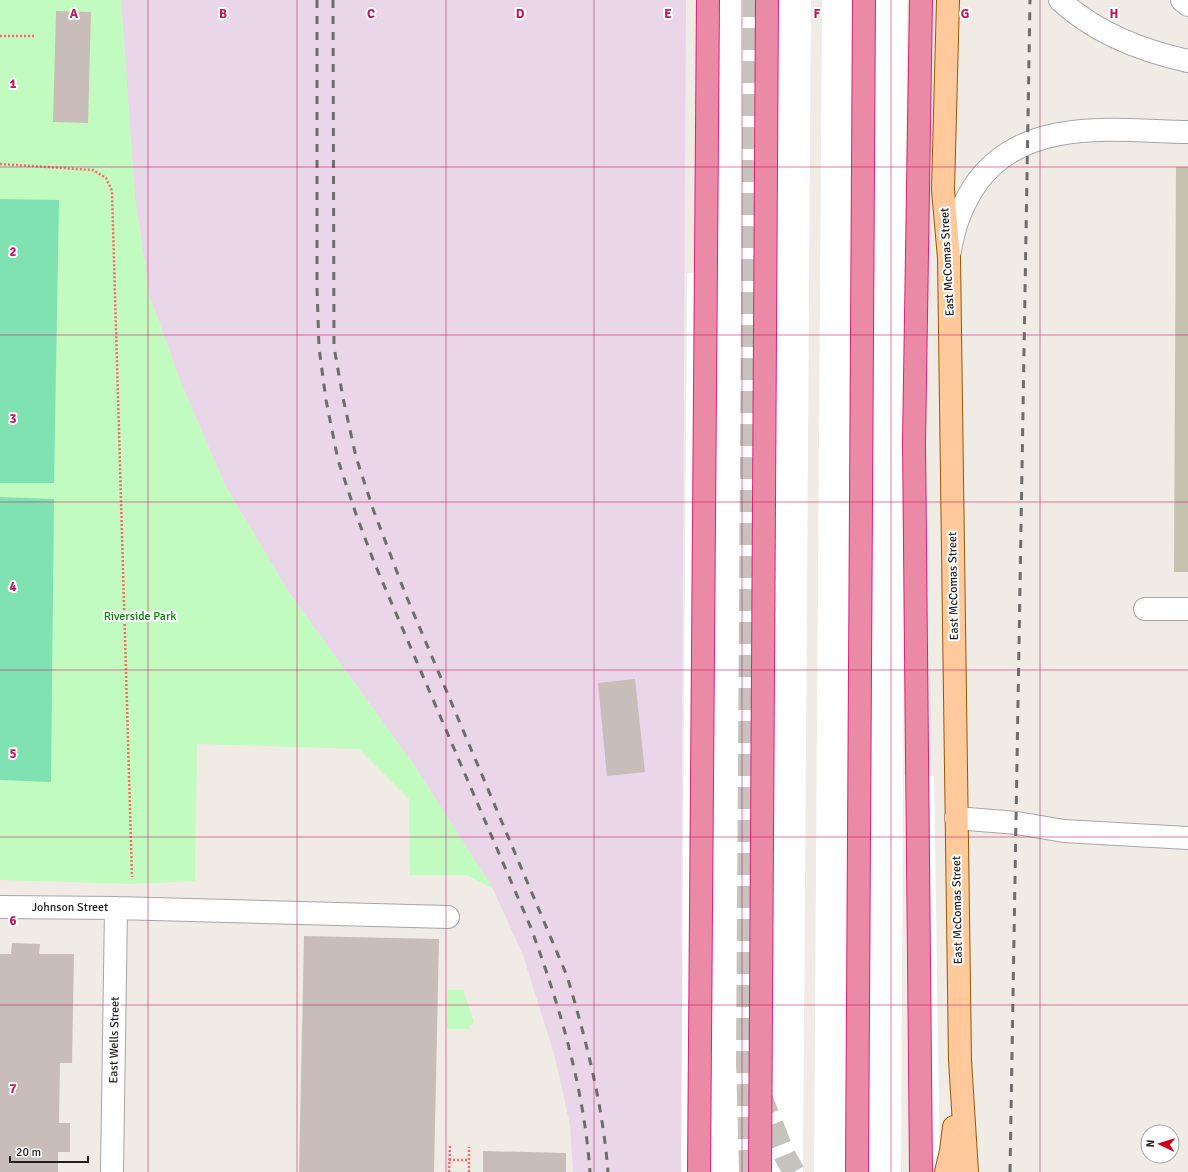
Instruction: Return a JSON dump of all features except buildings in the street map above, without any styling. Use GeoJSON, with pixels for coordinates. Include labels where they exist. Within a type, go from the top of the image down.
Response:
{"type":"FeatureCollection","features":[{"type":"Feature","properties":{"kind":"highway"},"geometry":{"type":"LineString","coordinates":[[699,1172],[708,0]]}},
{"type":"Feature","properties":{"kind":"highway"},"geometry":{"type":"LineString","coordinates":[[760,1172],[767,0]]}},
{"type":"Feature","properties":{"kind":"highway"},"geometry":{"type":"LineString","coordinates":[[856,1172],[864,0]]}},
{"type":"Feature","properties":{"kind":"highway"},"geometry":{"type":"LineString","coordinates":[[921,0],[914,442],[921,1172]]}},
{"type":"Feature","properties":{"kind":"main road","name":"East McComas Street"},"geometry":{"type":"LineString","coordinates":[[948,0],[943,190],[949,258],[960,1060],[967,1172]]}},
{"type":"Feature","properties":{"kind":"main road"},"geometry":{"type":"LineString","coordinates":[[946,1172],[951,1151],[960,1060]]}},
{"type":"Feature","properties":{"kind":"street"},"geometry":{"type":"LineString","coordinates":[[1060,0],[1113,35],[1139,47],[1188,61]]}},
{"type":"Feature","properties":{"kind":"street"},"geometry":{"type":"LineString","coordinates":[[1182,0],[1188,5]]}},
{"type":"Feature","properties":{"kind":"street"},"geometry":{"type":"LineString","coordinates":[[949,258],[952,237],[959,216],[973,188],[988,169],[1012,151],[1042,137],[1060,133],[1095,130],[1188,132]]}},
{"type":"Feature","properties":{"kind":"street"},"geometry":{"type":"LineString","coordinates":[[1145,609],[1188,609]]}},
{"type":"Feature","properties":{"kind":"street"},"geometry":{"type":"LineString","coordinates":[[956,818],[1016,823],[1064,831],[1188,838]]}},
{"type":"Feature","properties":{"kind":"street","name":"Johnson Street"},"geometry":{"type":"LineString","coordinates":[[0,907],[116,908],[448,917]]}},
{"type":"Feature","properties":{"kind":"street","name":"East Wells Street"},"geometry":{"type":"LineString","coordinates":[[112,1172],[116,908]]}},
{"type":"Feature","properties":{"kind":"path"},"geometry":{"type":"LineString","coordinates":[[0,36],[34,36]]}},
{"type":"Feature","properties":{"kind":"path"},"geometry":{"type":"LineString","coordinates":[[0,164],[93,170],[106,178],[112,190],[132,877]]}},
{"type":"Feature","properties":{"kind":"path"},"geometry":{"type":"LineString","coordinates":[[449,1172],[450,1146]]}},
{"type":"Feature","properties":{"kind":"path"},"geometry":{"type":"LineString","coordinates":[[469,1147],[469,1172]]}},
{"type":"Feature","properties":{"kind":"path"},"geometry":{"type":"LineString","coordinates":[[449,1160],[469,1160]]}},
{"type":"Feature","properties":{"kind":"shaded area"},"geometry":{"type":"Polygon","coordinates":[[[121,0],[686,0],[681,936],[694,1172],[573,1172],[570,1125],[555,1057],[523,955],[493,889],[416,768],[288,591],[225,485],[179,378],[150,297],[135,199],[121,0]]]}},
{"type":"Feature","properties":{"kind":"shaded area"},"geometry":{"type":"Polygon","coordinates":[[[1176,167],[1188,167],[1188,572],[1174,572],[1176,167]]]}},
{"type":"Feature","properties":{"kind":"green space","name":"Riverside Park"},"geometry":{"type":"Polygon","coordinates":[[[0,0],[121,0],[135,199],[150,297],[179,378],[225,485],[288,591],[416,768],[493,889],[467,875],[410,875],[409,799],[359,749],[197,744],[195,881],[131,884],[0,880],[0,0]]]}},
{"type":"Feature","properties":{"kind":"green space"},"geometry":{"type":"Polygon","coordinates":[[[0,199],[59,200],[54,483],[0,483],[0,199]]]}},
{"type":"Feature","properties":{"kind":"green space"},"geometry":{"type":"Polygon","coordinates":[[[0,497],[54,499],[51,782],[0,780],[0,497]]]}},
{"type":"Feature","properties":{"kind":"green space"},"geometry":{"type":"Polygon","coordinates":[[[448,990],[463,990],[474,1022],[468,1029],[447,1029],[448,990]]]}},
{"type":"Feature","properties":{"kind":"pier"},"geometry":{"type":"Polygon","coordinates":[[[720,0],[811,0],[803,1172],[681,1172],[687,273],[716,272],[720,0]]]}},
{"type":"Feature","properties":{"kind":"pier"},"geometry":{"type":"Polygon","coordinates":[[[822,0],[907,0],[901,1172],[814,1172],[822,0]]]}},
{"type":"Feature","properties":{"kind":"pier"},"geometry":{"type":"Polygon","coordinates":[[[904,775],[934,776],[940,1172],[909,1172],[904,775]]]}},
{"type":"Feature","properties":{"kind":"tunnel"},"geometry":{"type":"LineString","coordinates":[[750,1172],[747,1061],[754,0]]}},
{"type":"Feature","properties":{"kind":"tunnel"},"geometry":{"type":"LineString","coordinates":[[760,1094],[785,1156],[794,1172]]}},
{"type":"Feature","properties":{"kind":"railway"},"geometry":{"type":"LineString","coordinates":[[317,0],[317,288],[319,348],[326,400],[338,460],[374,562],[531,928],[542,958],[561,1018],[576,1079],[587,1141],[590,1172]]}},
{"type":"Feature","properties":{"kind":"railway"},"geometry":{"type":"LineString","coordinates":[[333,0],[334,347],[356,457],[373,509],[405,593],[567,976],[593,1073],[606,1147],[608,1172]]}},
{"type":"Feature","properties":{"kind":"railway"},"geometry":{"type":"LineString","coordinates":[[1010,1172],[1030,0]]}}]}
